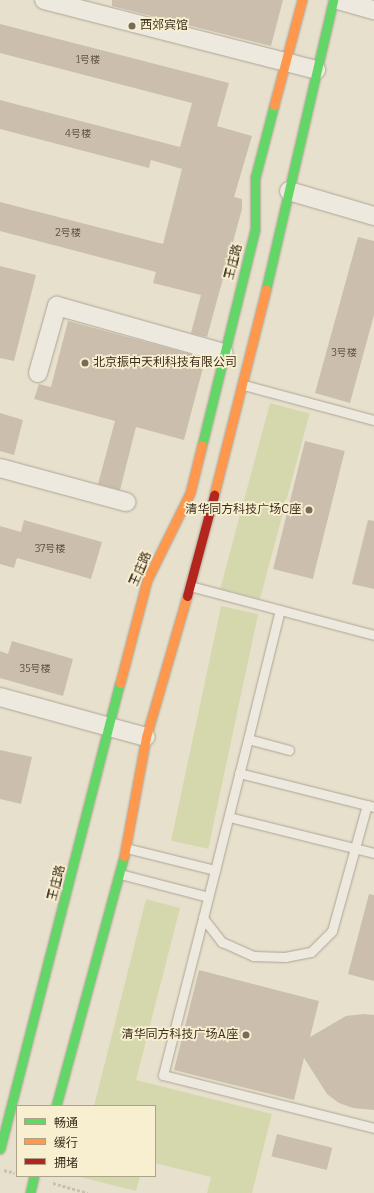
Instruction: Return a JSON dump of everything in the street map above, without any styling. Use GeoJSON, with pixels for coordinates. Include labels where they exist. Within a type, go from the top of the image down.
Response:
{"type":"FeatureCollection","features":[{"type":"Feature","properties":{"kind":"main road","name":"王庄路"},"geometry":{"type":"LineString","coordinates":[[0,1149],[147,580],[190,493],[255,229],[255,178],[287,63],[302,0]]}},
{"type":"Feature","properties":{"kind":"main road"},"geometry":{"type":"LineString","coordinates":[[56,1105],[120,874],[146,737],[190,586],[244,385],[333,0]]}},
{"type":"Feature","properties":{"kind":"main road"},"geometry":{"type":"LineString","coordinates":[[30,1193],[34,1177]]}},
{"type":"Feature","properties":{"kind":"street"},"geometry":{"type":"LineString","coordinates":[[338,0],[374,10]]}},
{"type":"Feature","properties":{"kind":"street"},"geometry":{"type":"LineString","coordinates":[[53,1],[316,70]]}},
{"type":"Feature","properties":{"kind":"street"},"geometry":{"type":"LineString","coordinates":[[289,191],[374,216]]}},
{"type":"Feature","properties":{"kind":"street"},"geometry":{"type":"LineString","coordinates":[[38,374],[57,306],[224,353]]}},
{"type":"Feature","properties":{"kind":"street"},"geometry":{"type":"LineString","coordinates":[[0,468],[126,502]]}},
{"type":"Feature","properties":{"kind":"street"},"geometry":{"type":"LineString","coordinates":[[0,697],[108,728],[146,737]]}},
{"type":"Feature","properties":{"kind":"lane"},"geometry":{"type":"LineString","coordinates":[[244,385],[374,420]]}},
{"type":"Feature","properties":{"kind":"lane"},"geometry":{"type":"LineString","coordinates":[[190,586],[374,635]]}},
{"type":"Feature","properties":{"kind":"lane"},"geometry":{"type":"LineString","coordinates":[[280,610],[162,1075],[374,1128]]}},
{"type":"Feature","properties":{"kind":"lane"},"geometry":{"type":"LineString","coordinates":[[248,739],[289,750]]}},
{"type":"Feature","properties":{"kind":"lane"},"geometry":{"type":"LineString","coordinates":[[203,918],[222,942],[253,956],[285,957],[311,952],[332,931],[370,806],[239,774]]}},
{"type":"Feature","properties":{"kind":"lane"},"geometry":{"type":"LineString","coordinates":[[228,817],[374,853]]}},
{"type":"Feature","properties":{"kind":"lane"},"geometry":{"type":"LineString","coordinates":[[126,848],[215,870]]}},
{"type":"Feature","properties":{"kind":"lane"},"geometry":{"type":"LineString","coordinates":[[120,874],[208,897]]}},
{"type":"Feature","properties":{"kind":"path"},"geometry":{"type":"LineString","coordinates":[[0,1168],[16,1173]]}},
{"type":"Feature","properties":{"kind":"path"},"geometry":{"type":"LineString","coordinates":[[34,1177],[88,1193]]}},
{"type":"Feature","properties":{"kind":"green space"},"geometry":{"type":"Polygon","coordinates":[[[270,403],[310,414],[260,599],[220,588],[270,403]]]}},
{"type":"Feature","properties":{"kind":"green space"},"geometry":{"type":"Polygon","coordinates":[[[221,606],[258,614],[208,849],[171,841],[221,606]]]}},
{"type":"Feature","properties":{"kind":"green space"},"geometry":{"type":"Polygon","coordinates":[[[146,899],[180,908],[136,1080],[272,1114],[252,1193],[207,1193],[211,1177],[156,1163],[156,1105],[94,1105],[146,899]]]}},
{"type":"Feature","properties":{"kind":"green space"},"geometry":{"type":"Polygon","coordinates":[[[80,1177],[140,1177],[136,1191],[80,1177]]]}},
{"type":"Feature","properties":{"kind":"building"},"geometry":{"type":"Polygon","coordinates":[[[112,0],[283,0],[271,46],[112,6],[112,0]]]}},
{"type":"Feature","properties":{"kind":"building"},"geometry":{"type":"Polygon","coordinates":[[[0,24],[229,83],[217,126],[252,136],[234,197],[242,199],[242,209],[207,337],[191,333],[201,295],[153,283],[156,272],[0,231],[0,202],[163,244],[182,169],[151,160],[149,168],[0,129],[0,100],[180,147],[192,103],[0,53],[0,24]]]}},
{"type":"Feature","properties":{"kind":"building"},"geometry":{"type":"Polygon","coordinates":[[[358,237],[374,241],[374,315],[350,403],[315,393],[358,237]]]}},
{"type":"Feature","properties":{"kind":"building"},"geometry":{"type":"Polygon","coordinates":[[[0,266],[36,275],[14,361],[0,358],[0,266]]]}},
{"type":"Feature","properties":{"kind":"building"},"geometry":{"type":"Polygon","coordinates":[[[68,321],[201,357],[200,362],[204,364],[184,440],[136,427],[120,490],[98,484],[115,421],[34,399],[39,384],[51,387],[68,321]]]}},
{"type":"Feature","properties":{"kind":"building"},"geometry":{"type":"Polygon","coordinates":[[[0,413],[23,420],[14,455],[0,451],[0,413]]]}},
{"type":"Feature","properties":{"kind":"building","name":"清华同方科技广场C座"},"geometry":{"type":"Polygon","coordinates":[[[305,441],[345,451],[313,579],[273,569],[305,441]]]}},
{"type":"Feature","properties":{"kind":"building"},"geometry":{"type":"Polygon","coordinates":[[[24,520],[102,542],[91,579],[17,558],[14,568],[0,564],[0,526],[21,532],[24,520]]]}},
{"type":"Feature","properties":{"kind":"building"},"geometry":{"type":"Polygon","coordinates":[[[368,520],[374,521],[374,589],[352,584],[368,520]]]}},
{"type":"Feature","properties":{"kind":"building"},"geometry":{"type":"Polygon","coordinates":[[[12,641],[73,659],[63,696],[0,678],[0,651],[8,654],[12,641]]]}},
{"type":"Feature","properties":{"kind":"building"},"geometry":{"type":"Polygon","coordinates":[[[0,750],[32,757],[21,804],[0,799],[0,750]]]}},
{"type":"Feature","properties":{"kind":"building"},"geometry":{"type":"Polygon","coordinates":[[[369,894],[374,895],[374,981],[348,974],[369,894]]]}},
{"type":"Feature","properties":{"kind":"building","name":"清华同方科技广场A座"},"geometry":{"type":"Polygon","coordinates":[[[199,970],[319,1001],[310,1037],[346,1016],[363,1014],[374,1015],[374,1110],[353,1108],[339,1103],[327,1094],[304,1058],[294,1100],[174,1070],[199,970]]]}},
{"type":"Feature","properties":{"kind":"building"},"geometry":{"type":"Polygon","coordinates":[[[277,1134],[332,1148],[327,1170],[271,1156],[277,1134]]]}},
{"type":"Feature","properties":{"kind":"traffic: fast"},"geometry":{"type":"LineString","coordinates":[[266,289],[333,0]]}},
{"type":"Feature","properties":{"kind":"traffic: fast"},"geometry":{"type":"LineString","coordinates":[[202,445],[255,229],[255,178],[274,105]]}},
{"type":"Feature","properties":{"kind":"traffic: fast"},"geometry":{"type":"LineString","coordinates":[[0,1149],[120,683]]}},
{"type":"Feature","properties":{"kind":"traffic: fast"},"geometry":{"type":"LineString","coordinates":[[56,1105],[124,856]]}},
{"type":"Feature","properties":{"kind":"traffic: fast"},"geometry":{"type":"LineString","coordinates":[[30,1193],[34,1177]]}},
{"type":"Feature","properties":{"kind":"traffic: slow"},"geometry":{"type":"LineString","coordinates":[[274,105],[302,0]]}},
{"type":"Feature","properties":{"kind":"traffic: slow"},"geometry":{"type":"LineString","coordinates":[[214,495],[266,289]]}},
{"type":"Feature","properties":{"kind":"traffic: slow"},"geometry":{"type":"LineString","coordinates":[[120,683],[147,580],[190,493],[202,445]]}},
{"type":"Feature","properties":{"kind":"traffic: slow"},"geometry":{"type":"LineString","coordinates":[[124,856],[146,737],[187,596]]}},
{"type":"Feature","properties":{"kind":"traffic: jam"},"geometry":{"type":"LineString","coordinates":[[187,596],[214,495]]}},
{"type":"Feature","properties":{"kind":"place","name":"西郊宾馆"},"geometry":{"type":"Point","coordinates":[132,26]}},
{"type":"Feature","properties":{"kind":"place","name":"北京振中天利科技有限公司"},"geometry":{"type":"Point","coordinates":[85,363]}},
{"type":"Feature","properties":{"kind":"place","name":"清华同方科技广场C座"},"geometry":{"type":"Point","coordinates":[309,510]}},
{"type":"Feature","properties":{"kind":"place","name":"清华同方科技广场A座"},"geometry":{"type":"Point","coordinates":[246,1035]}}]}
